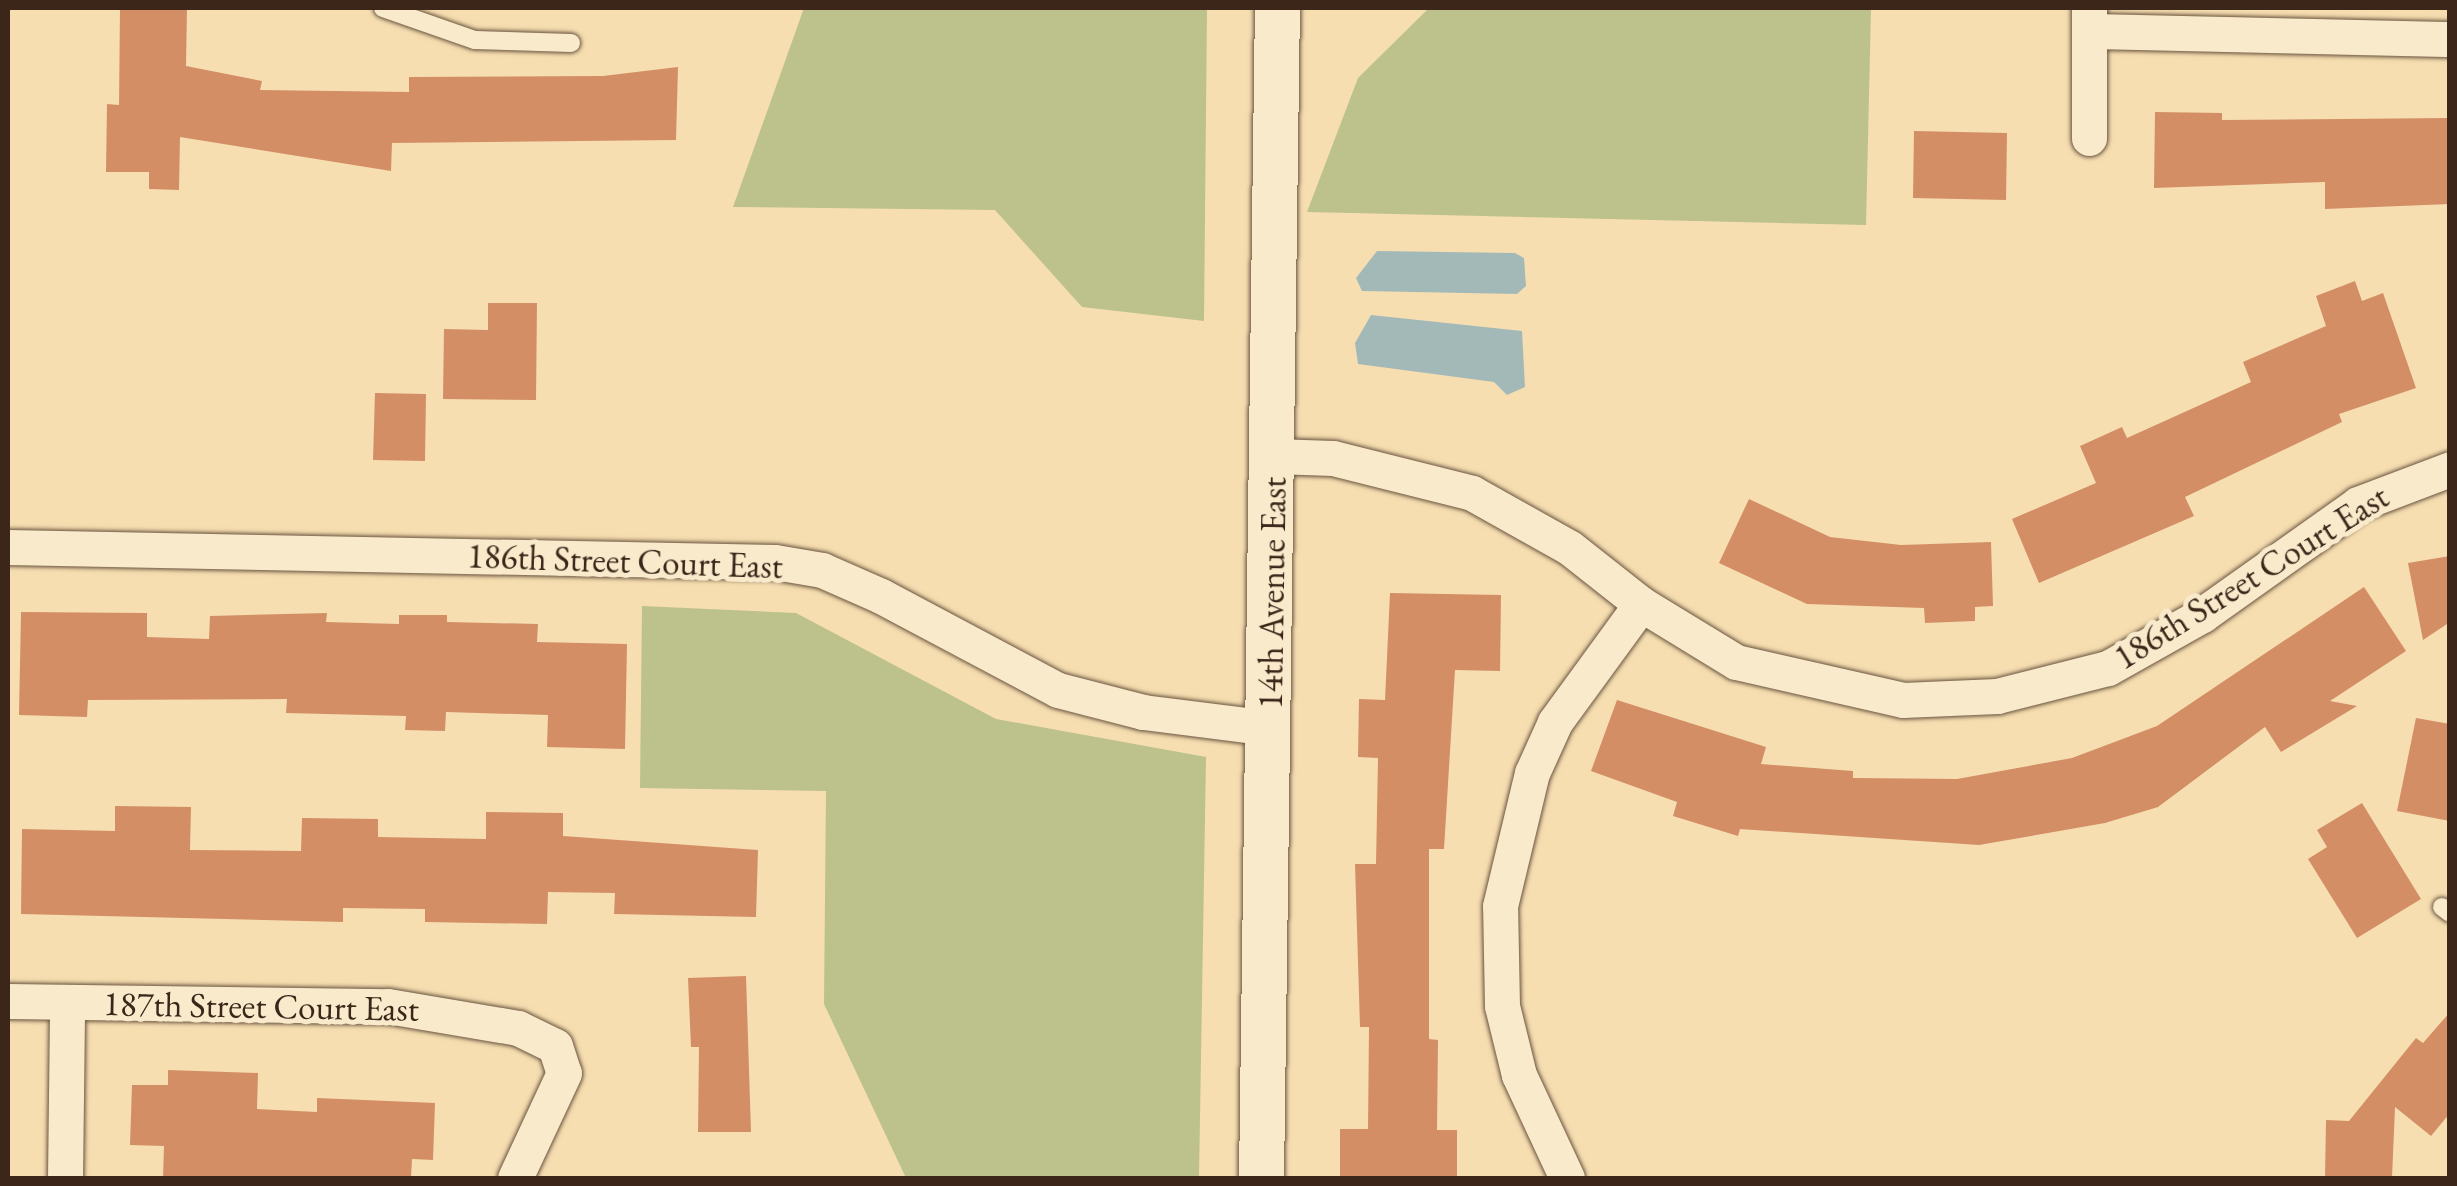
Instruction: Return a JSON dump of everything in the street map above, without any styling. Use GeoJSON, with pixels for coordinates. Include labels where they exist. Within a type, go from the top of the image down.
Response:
{"type":"FeatureCollection","features":[{"type":"Feature","properties":{"kind":"street","name":"14th Avenue East"},"geometry":{"type":"LineString","coordinates":[[1261,1178],[1274,456],[1277,8]]}},
{"type":"Feature","properties":{"kind":"street"},"geometry":{"type":"LineString","coordinates":[[2089,138],[2089,19],[2450,38]]}},
{"type":"Feature","properties":{"kind":"street","name":"186th Street Court East"},"geometry":{"type":"LineString","coordinates":[[1274,456],[1334,458],[1472,493],[1570,548],[1701,645],[1793,680],[1903,700],[1997,696],[2108,668],[2202,615],[2358,504],[2450,469]]}},
{"type":"Feature","properties":{"kind":"street","name":"186th Street Court East"},"geometry":{"type":"LineString","coordinates":[[8,547],[775,562],[822,570],[882,596],[1058,690],[1143,712],[1269,728]]}},
{"type":"Feature","properties":{"kind":"street"},"geometry":{"type":"LineString","coordinates":[[1567,1178],[1519,1075],[1502,1006],[1500,906],[1518,812],[1555,722],[1641,604]]}},
{"type":"Feature","properties":{"kind":"street","name":"187th Street Court East"},"geometry":{"type":"LineString","coordinates":[[8,1001],[433,1010],[518,1028],[555,1046],[564,1073],[515,1178]]}},
{"type":"Feature","properties":{"kind":"street"},"geometry":{"type":"LineString","coordinates":[[65,1178],[67,1002]]}},
{"type":"Feature","properties":{"kind":"lane"},"geometry":{"type":"LineString","coordinates":[[383,8],[476,40],[571,43]]}},
{"type":"Feature","properties":{"kind":"green space"},"geometry":{"type":"Polygon","coordinates":[[[804,8],[1207,8],[1204,321],[1082,307],[995,210],[733,207],[804,8]]]}},
{"type":"Feature","properties":{"kind":"green space"},"geometry":{"type":"Polygon","coordinates":[[[1429,8],[1871,8],[1866,225],[1307,212],[1358,78],[1429,8]]]}},
{"type":"Feature","properties":{"kind":"green space"},"geometry":{"type":"Polygon","coordinates":[[[642,606],[796,613],[996,719],[1206,757],[1199,1178],[906,1178],[824,1004],[826,791],[640,788],[642,606]]]}},
{"type":"Feature","properties":{"kind":"shaded area"},"geometry":{"type":"Polygon","coordinates":[[[1377,251],[1515,253],[1524,258],[1526,286],[1517,294],[1362,291],[1356,278],[1377,251]]]}},
{"type":"Feature","properties":{"kind":"shaded area"},"geometry":{"type":"Polygon","coordinates":[[[1371,315],[1522,331],[1525,387],[1507,395],[1494,382],[1358,364],[1355,343],[1371,315]]]}},
{"type":"Feature","properties":{"kind":"building"},"geometry":{"type":"Polygon","coordinates":[[[120,8],[187,8],[186,66],[262,81],[260,90],[409,92],[409,77],[603,76],[678,67],[676,140],[392,143],[391,171],[180,137],[179,190],[149,189],[149,172],[106,172],[107,104],[119,105],[120,8]]]}},
{"type":"Feature","properties":{"kind":"building"},"geometry":{"type":"Polygon","coordinates":[[[2155,112],[2222,113],[2222,120],[2450,118],[2450,204],[2325,209],[2325,182],[2154,188],[2155,112]]]}},
{"type":"Feature","properties":{"kind":"building"},"geometry":{"type":"Polygon","coordinates":[[[1914,131],[2007,133],[2006,200],[1913,198],[1914,131]]]}},
{"type":"Feature","properties":{"kind":"building"},"geometry":{"type":"Polygon","coordinates":[[[2355,281],[2362,301],[2383,293],[2416,388],[2339,414],[2342,422],[2185,497],[2194,516],[2039,583],[2012,519],[2096,483],[2080,446],[2122,427],[2127,438],[2251,382],[2243,362],[2326,326],[2316,296],[2355,281]]]}},
{"type":"Feature","properties":{"kind":"building"},"geometry":{"type":"Polygon","coordinates":[[[488,303],[537,303],[536,400],[443,399],[444,329],[488,330],[488,303]]]}},
{"type":"Feature","properties":{"kind":"building"},"geometry":{"type":"Polygon","coordinates":[[[375,393],[426,394],[425,461],[373,460],[375,393]]]}},
{"type":"Feature","properties":{"kind":"building"},"geometry":{"type":"Polygon","coordinates":[[[1749,499],[1830,537],[1901,545],[1991,542],[1993,606],[1975,607],[1975,621],[1925,623],[1924,608],[1807,604],[1719,563],[1749,499]]]}},
{"type":"Feature","properties":{"kind":"building"},"geometry":{"type":"Polygon","coordinates":[[[2450,556],[2450,622],[2423,640],[2408,563],[2450,556]]]}},
{"type":"Feature","properties":{"kind":"building"},"geometry":{"type":"Polygon","coordinates":[[[2364,587],[2406,651],[2330,701],[2357,706],[2281,752],[2265,727],[2158,807],[2105,823],[1979,845],[1740,829],[1738,836],[1673,816],[1677,802],[1591,771],[1617,700],[1766,747],[1761,764],[1853,771],[1853,778],[1957,779],[2072,758],[2157,726],[2364,587]]]}},
{"type":"Feature","properties":{"kind":"building"},"geometry":{"type":"Polygon","coordinates":[[[1390,593],[1501,595],[1500,671],[1455,670],[1444,849],[1429,849],[1429,1039],[1438,1040],[1437,1130],[1457,1130],[1457,1178],[1340,1178],[1340,1129],[1368,1129],[1369,1027],[1360,1027],[1355,864],[1376,864],[1378,758],[1358,757],[1359,699],[1385,700],[1390,593]]]}},
{"type":"Feature","properties":{"kind":"building"},"geometry":{"type":"Polygon","coordinates":[[[21,612],[147,613],[147,637],[209,639],[210,616],[327,613],[326,622],[399,624],[399,615],[447,615],[447,622],[538,624],[537,642],[627,644],[625,749],[547,747],[548,715],[446,712],[445,731],[405,730],[406,716],[286,713],[287,699],[88,700],[87,717],[19,715],[21,612]]]}},
{"type":"Feature","properties":{"kind":"building"},"geometry":{"type":"Polygon","coordinates":[[[2416,718],[2450,724],[2450,821],[2397,811],[2416,718]]]}},
{"type":"Feature","properties":{"kind":"building"},"geometry":{"type":"Polygon","coordinates":[[[2362,803],[2421,899],[2357,938],[2308,859],[2327,847],[2317,830],[2362,803]]]}},
{"type":"Feature","properties":{"kind":"building"},"geometry":{"type":"Polygon","coordinates":[[[115,806],[191,807],[190,850],[301,851],[302,818],[378,819],[378,837],[486,839],[486,812],[563,813],[563,836],[758,850],[756,917],[614,914],[615,893],[548,892],[547,924],[425,922],[425,909],[343,908],[343,922],[21,914],[22,829],[115,831],[115,806]]]}},
{"type":"Feature","properties":{"kind":"building"},"geometry":{"type":"Polygon","coordinates":[[[746,976],[751,1132],[698,1132],[699,1047],[691,1047],[688,978],[746,976]]]}},
{"type":"Feature","properties":{"kind":"building"},"geometry":{"type":"Polygon","coordinates":[[[2450,1012],[2450,1113],[2431,1136],[2395,1107],[2392,1178],[2325,1178],[2326,1120],[2349,1121],[2416,1038],[2423,1043],[2450,1012]]]}},
{"type":"Feature","properties":{"kind":"building"},"geometry":{"type":"Polygon","coordinates":[[[168,1070],[258,1073],[257,1109],[317,1112],[317,1098],[435,1103],[433,1160],[412,1159],[411,1178],[163,1178],[164,1146],[130,1145],[132,1085],[168,1085],[168,1070]]]}}]}
